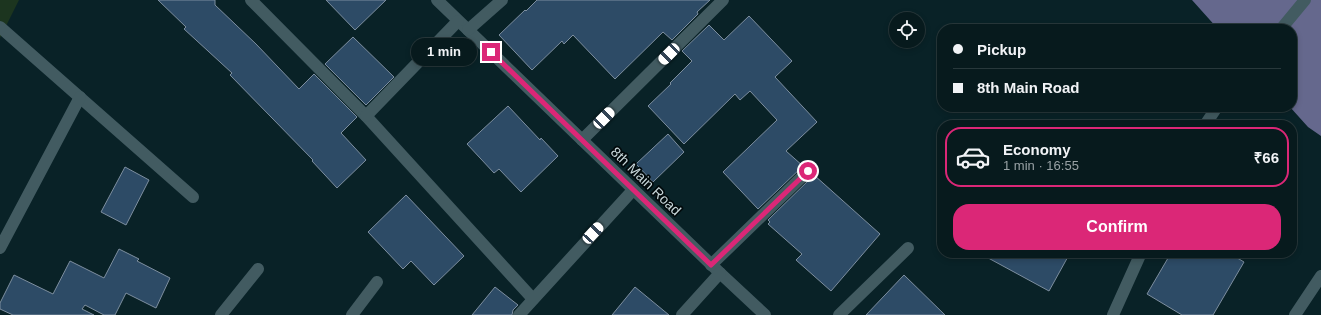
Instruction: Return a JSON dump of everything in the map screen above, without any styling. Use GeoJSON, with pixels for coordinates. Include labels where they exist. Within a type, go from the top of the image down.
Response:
{"type":"FeatureCollection","features":[{"type":"Feature","properties":{"kind":"street"},"geometry":{"type":"LineString","coordinates":[[251,0],[366,116],[533,299]]}},
{"type":"Feature","properties":{"kind":"street","name":"8th Main Road"},"geometry":{"type":"LineString","coordinates":[[437,0],[720,274],[765,315]]}},
{"type":"Feature","properties":{"kind":"street"},"geometry":{"type":"LineString","coordinates":[[468,30],[502,0]]}},
{"type":"Feature","properties":{"kind":"street"},"geometry":{"type":"LineString","coordinates":[[582,140],[723,0]]}},
{"type":"Feature","properties":{"kind":"street"},"geometry":{"type":"LineString","coordinates":[[1285,24],[1305,0]]}},
{"type":"Feature","properties":{"kind":"street"},"geometry":{"type":"LineString","coordinates":[[366,116],[458,21]]}},
{"type":"Feature","properties":{"kind":"street"},"geometry":{"type":"LineString","coordinates":[[0,28],[193,197]]}},
{"type":"Feature","properties":{"kind":"street"},"geometry":{"type":"LineString","coordinates":[[0,248],[80,97]]}},
{"type":"Feature","properties":{"kind":"street"},"geometry":{"type":"LineString","coordinates":[[711,265],[808,171]]}},
{"type":"Feature","properties":{"kind":"street"},"geometry":{"type":"LineString","coordinates":[[519,315],[633,190]]}},
{"type":"Feature","properties":{"kind":"street"},"geometry":{"type":"LineString","coordinates":[[838,315],[908,248]]}},
{"type":"Feature","properties":{"kind":"street"},"geometry":{"type":"LineString","coordinates":[[1114,315],[1139,258]]}},
{"type":"Feature","properties":{"kind":"street"},"geometry":{"type":"LineString","coordinates":[[221,315],[258,269]]}},
{"type":"Feature","properties":{"kind":"street"},"geometry":{"type":"LineString","coordinates":[[682,315],[720,274]]}},
{"type":"Feature","properties":{"kind":"street"},"geometry":{"type":"LineString","coordinates":[[1295,315],[1321,276]]}},
{"type":"Feature","properties":{"kind":"street"},"geometry":{"type":"LineString","coordinates":[[352,315],[377,282]]}},
{"type":"Feature","properties":{"kind":"green space"},"geometry":{"type":"Polygon","coordinates":[[[0,0],[19,0],[0,38],[0,0]]]}},
{"type":"Feature","properties":{"kind":"water"},"geometry":{"type":"Polygon","coordinates":[[[1192,0],[1321,0],[1321,136],[1308,127],[1294,112],[1297,112],[1297,24],[1214,24],[1192,0]]]}},
{"type":"Feature","properties":{"kind":"building"},"geometry":{"type":"Polygon","coordinates":[[[158,0],[215,0],[215,5],[256,44],[299,89],[314,74],[357,117],[341,133],[366,160],[337,188],[312,161],[313,160],[230,75],[232,73],[184,29],[186,27],[158,0]]]}},
{"type":"Feature","properties":{"kind":"building"},"geometry":{"type":"Polygon","coordinates":[[[326,0],[386,0],[355,30],[326,0]]]}},
{"type":"Feature","properties":{"kind":"building"},"geometry":{"type":"Polygon","coordinates":[[[537,0],[710,0],[672,40],[663,32],[615,79],[573,35],[564,44],[562,41],[532,70],[499,35],[537,0]]]}},
{"type":"Feature","properties":{"kind":"building"},"geometry":{"type":"Polygon","coordinates":[[[749,16],[792,61],[775,77],[817,122],[786,151],[803,166],[758,209],[723,172],[777,120],[750,91],[740,100],[735,94],[684,144],[648,106],[692,61],[682,51],[709,25],[724,40],[749,16]]]}},
{"type":"Feature","properties":{"kind":"building"},"geometry":{"type":"Polygon","coordinates":[[[353,37],[394,77],[366,105],[325,64],[353,37]]]}},
{"type":"Feature","properties":{"kind":"building"},"geometry":{"type":"Polygon","coordinates":[[[508,106],[540,140],[541,138],[558,156],[521,192],[499,169],[494,173],[467,144],[508,106]]]}},
{"type":"Feature","properties":{"kind":"building"},"geometry":{"type":"Polygon","coordinates":[[[668,134],[684,152],[653,182],[636,164],[668,134]]]}},
{"type":"Feature","properties":{"kind":"building"},"geometry":{"type":"Polygon","coordinates":[[[125,167],[149,180],[126,225],[101,212],[125,167]]]}},
{"type":"Feature","properties":{"kind":"building"},"geometry":{"type":"Polygon","coordinates":[[[814,175],[880,234],[831,291],[796,260],[802,254],[768,224],[770,222],[768,220],[814,175]]]}},
{"type":"Feature","properties":{"kind":"building"},"geometry":{"type":"Polygon","coordinates":[[[406,195],[464,256],[434,285],[411,261],[403,269],[368,232],[406,195]]]}},
{"type":"Feature","properties":{"kind":"building"},"geometry":{"type":"Polygon","coordinates":[[[119,249],[139,259],[137,261],[170,278],[156,308],[126,293],[115,315],[104,315],[85,305],[82,309],[94,315],[13,315],[0,309],[0,303],[14,275],[53,294],[70,261],[104,278],[119,249]]]}},
{"type":"Feature","properties":{"kind":"building"},"geometry":{"type":"Polygon","coordinates":[[[988,258],[1067,258],[1049,291],[988,258]]]}},
{"type":"Feature","properties":{"kind":"building"},"geometry":{"type":"Polygon","coordinates":[[[1168,258],[1237,258],[1244,262],[1213,315],[1182,315],[1147,294],[1168,258]]]}},
{"type":"Feature","properties":{"kind":"building"},"geometry":{"type":"Polygon","coordinates":[[[904,275],[945,315],[866,315],[904,275]]]}},
{"type":"Feature","properties":{"kind":"building"},"geometry":{"type":"Polygon","coordinates":[[[495,287],[518,305],[513,310],[512,315],[472,315],[495,287]]]}},
{"type":"Feature","properties":{"kind":"building"},"geometry":{"type":"Polygon","coordinates":[[[635,287],[669,315],[612,315],[635,287]]]}},
{"type":"Feature","properties":{"kind":"route"},"geometry":{"type":"LineString","coordinates":[[491,52],[711,265],[808,171]]}}]}
